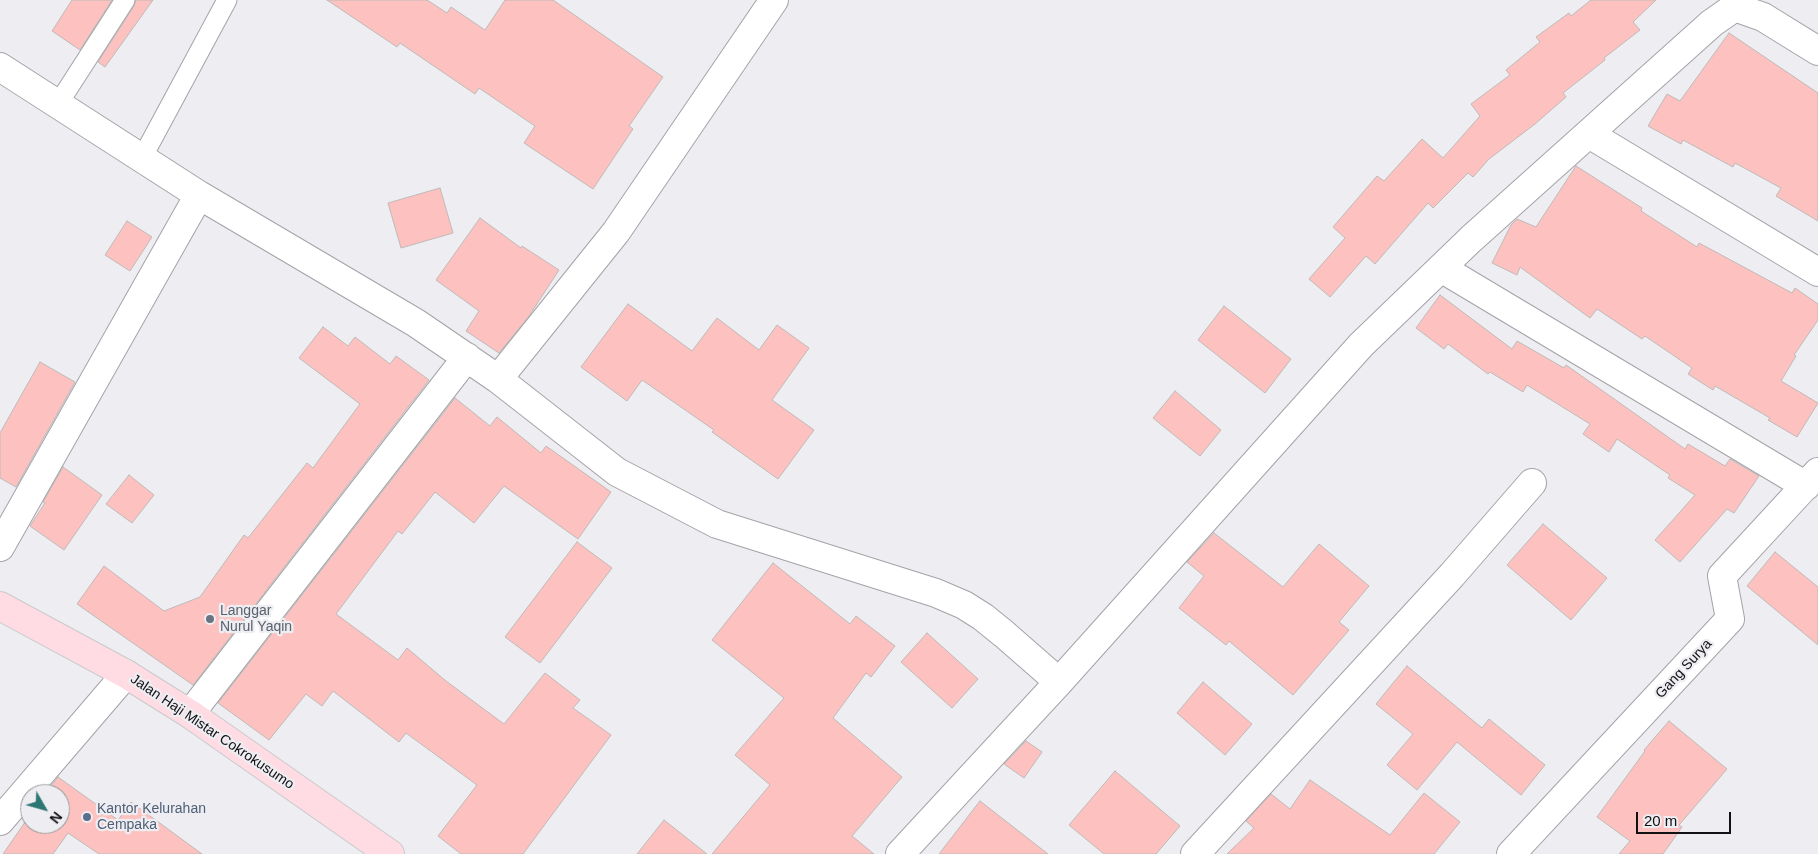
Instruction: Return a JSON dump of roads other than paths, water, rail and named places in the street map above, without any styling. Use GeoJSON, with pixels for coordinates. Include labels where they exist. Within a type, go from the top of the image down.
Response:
{"type":"FeatureCollection","features":[{"type":"Feature","properties":{"kind":"main road","name":"Jalan Haji Mistar Cokrokusumo"},"geometry":{"type":"LineString","coordinates":[[0,606],[126,674],[190,714],[390,854]]}},
{"type":"Feature","properties":{"kind":"street"},"geometry":{"type":"LineString","coordinates":[[498,379],[616,232],[774,0]]}},
{"type":"Feature","properties":{"kind":"street"},"geometry":{"type":"LineString","coordinates":[[900,854],[1059,682],[1361,345],[1442,268],[1712,23],[1737,3],[1764,17],[1818,51]]}},
{"type":"Feature","properties":{"kind":"street"},"geometry":{"type":"LineString","coordinates":[[0,67],[199,195],[416,323],[498,379],[624,476],[717,524],[936,593],[964,605],[1004,634],[1059,682]]}},
{"type":"Feature","properties":{"kind":"street"},"geometry":{"type":"LineString","coordinates":[[1589,134],[1818,272]]}},
{"type":"Feature","properties":{"kind":"street"},"geometry":{"type":"LineString","coordinates":[[0,547],[199,195]]}},
{"type":"Feature","properties":{"kind":"street"},"geometry":{"type":"LineString","coordinates":[[1442,268],[1812,479]]}},
{"type":"Feature","properties":{"kind":"street"},"geometry":{"type":"LineString","coordinates":[[190,714],[467,357]]}},
{"type":"Feature","properties":{"kind":"street","name":"Gang Surya"},"geometry":{"type":"LineString","coordinates":[[1511,854],[1730,619],[1722,576],[1812,479]]}},
{"type":"Feature","properties":{"kind":"street"},"geometry":{"type":"LineString","coordinates":[[1196,854],[1452,575],[1532,484]]}},
{"type":"Feature","properties":{"kind":"street"},"geometry":{"type":"LineString","coordinates":[[0,821],[126,674]]}},
{"type":"Feature","properties":{"kind":"lane"},"geometry":{"type":"LineString","coordinates":[[58,104],[106,26],[125,0]]}},
{"type":"Feature","properties":{"kind":"lane"},"geometry":{"type":"LineString","coordinates":[[142,158],[227,0]]}},
{"type":"Feature","properties":{"kind":"place","name":"Langgar Nurul Yaqin"},"geometry":{"type":"Point","coordinates":[210,619]}},
{"type":"Feature","properties":{"kind":"place","name":"Kantor Kelurahan Cempaka"},"geometry":{"type":"Point","coordinates":[87,817]}}]}
